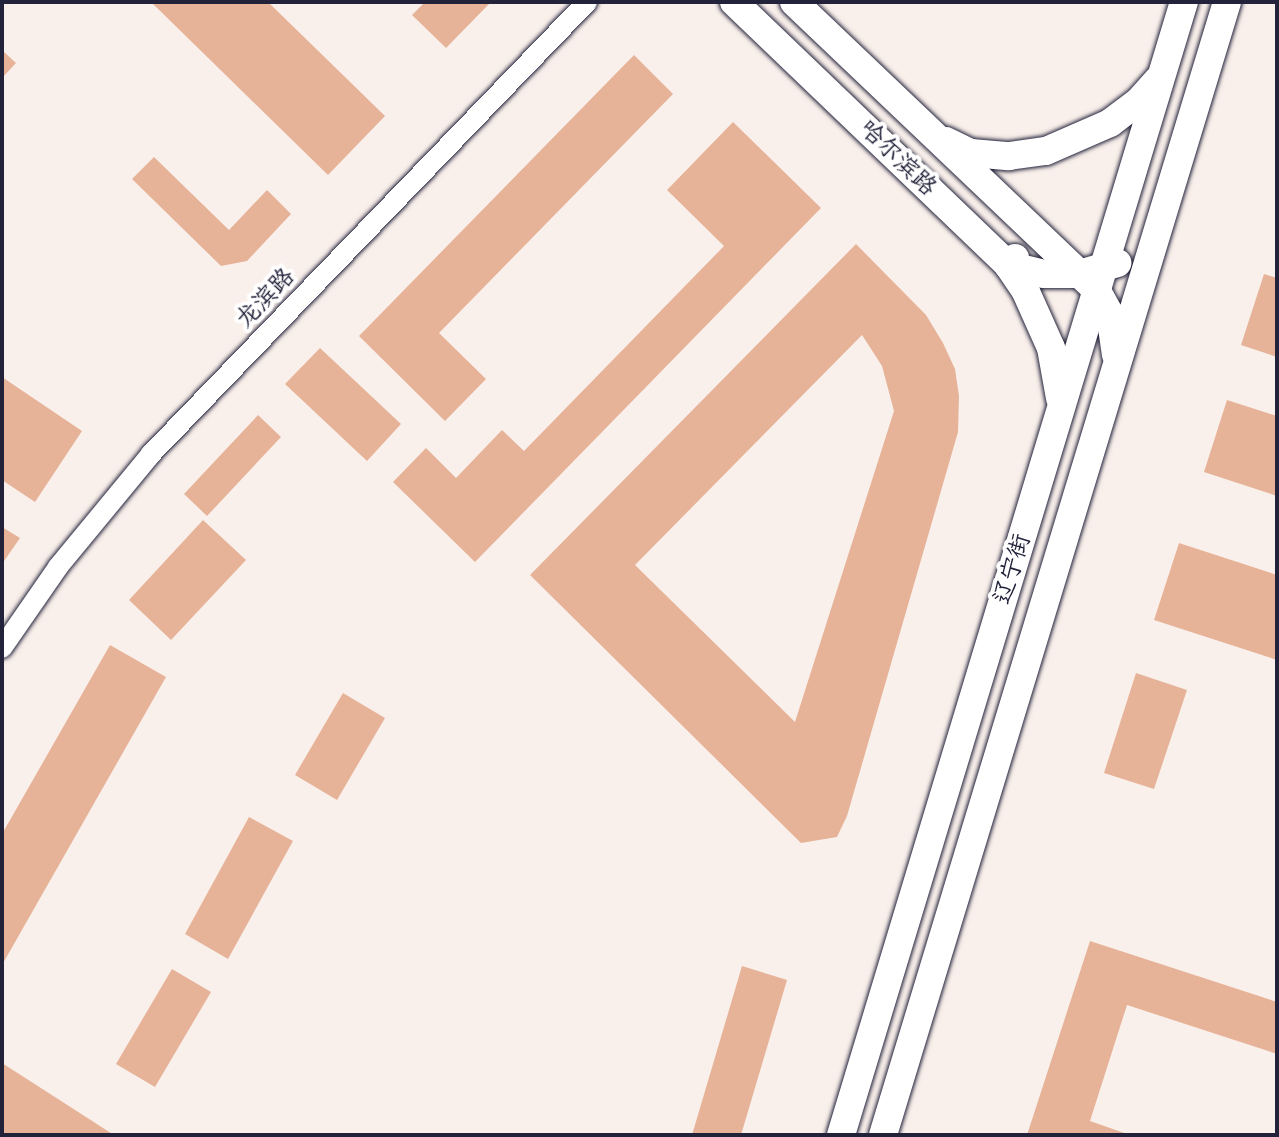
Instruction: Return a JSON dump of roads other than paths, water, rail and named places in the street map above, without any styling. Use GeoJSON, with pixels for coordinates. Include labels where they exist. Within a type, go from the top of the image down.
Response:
{"type":"FeatureCollection","features":[{"type":"Feature","properties":{"kind":"street","name":"龙滨路"},"geometry":{"type":"LineString","coordinates":[[2,648],[58,567],[151,454],[587,2]]}},
{"type":"Feature","properties":{"kind":"street","name":"哈尔滨路"},"geometry":{"type":"LineString","coordinates":[[734,2],[1008,265],[1026,292],[1051,348],[1065,396]]}},
{"type":"Feature","properties":{"kind":"street","name":"哈尔滨路"},"geometry":{"type":"LineString","coordinates":[[794,2],[1038,235],[1093,278],[1110,314],[1116,338],[1116,368]]}},
{"type":"Feature","properties":{"kind":"street","name":"辽宁街"},"geometry":{"type":"LineString","coordinates":[[841,1135],[1065,396],[1093,278],[1146,128],[1184,2]]}},
{"type":"Feature","properties":{"kind":"street","name":"辽宁街"},"geometry":{"type":"LineString","coordinates":[[883,1135],[1227,2]]}},
{"type":"Feature","properties":{"kind":"street"},"geometry":{"type":"LineString","coordinates":[[935,137],[971,153],[1009,156],[1046,151],[1110,123],[1138,102],[1162,76]]}},
{"type":"Feature","properties":{"kind":"street"},"geometry":{"type":"LineString","coordinates":[[1146,128],[1185,140]]}},
{"type":"Feature","properties":{"kind":"street"},"geometry":{"type":"LineString","coordinates":[[1008,265],[1038,235]]}},
{"type":"Feature","properties":{"kind":"street"},"geometry":{"type":"LineString","coordinates":[[1008,265],[1044,274],[1093,278],[1130,258],[1156,236]]}},
{"type":"Feature","properties":{"kind":"street"},"geometry":{"type":"LineString","coordinates":[[1065,396],[1107,396]]}}]}
